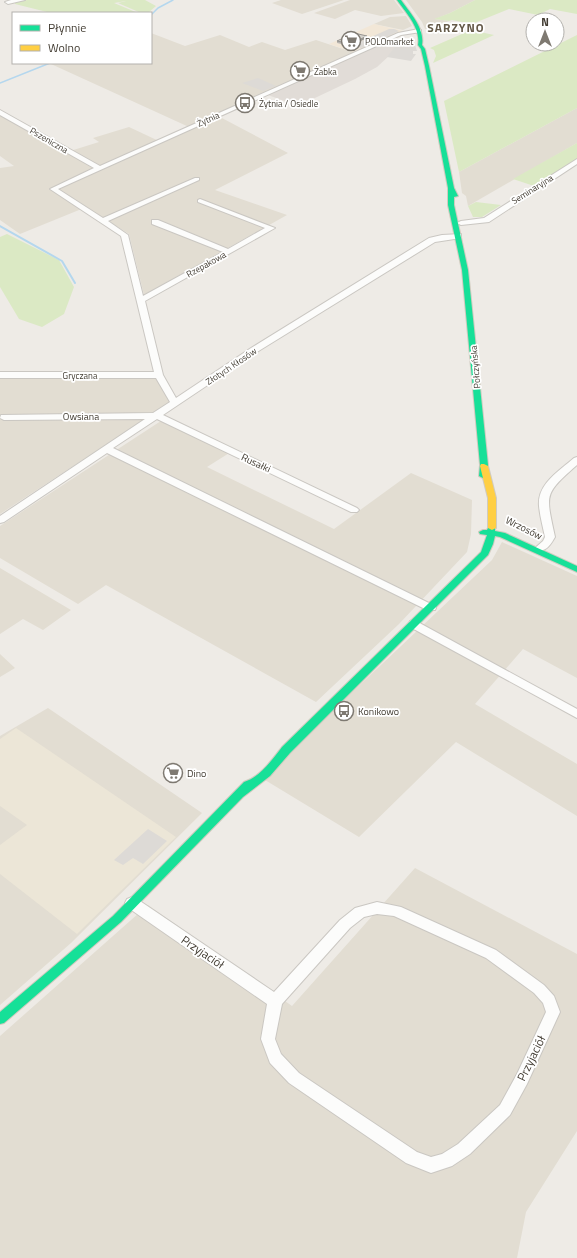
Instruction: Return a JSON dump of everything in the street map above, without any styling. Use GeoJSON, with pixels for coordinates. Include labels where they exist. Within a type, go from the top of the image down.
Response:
{"type":"FeatureCollection","features":[{"type":"Feature","properties":{"kind":"main road","name":"Połczyńska"},"geometry":{"type":"LineString","coordinates":[[399,0],[414,20],[421,40],[451,188],[450,197],[458,221],[465,268],[484,466],[482,480],[488,529],[470,569],[431,608]]}},
{"type":"Feature","properties":{"kind":"main road","name":"Wrzosów"},"geometry":{"type":"LineString","coordinates":[[488,529],[503,529],[540,548],[553,557]]}},
{"type":"Feature","properties":{"kind":"main road","name":"Wrzosów"},"geometry":{"type":"LineString","coordinates":[[488,529],[577,569]]}},
{"type":"Feature","properties":{"kind":"main road"},"geometry":{"type":"LineString","coordinates":[[0,1019],[107,928],[242,793],[256,777],[286,750],[431,608]]}},
{"type":"Feature","properties":{"kind":"street"},"geometry":{"type":"LineString","coordinates":[[8,2],[22,0]]}},
{"type":"Feature","properties":{"kind":"street","name":"Żytnia"},"geometry":{"type":"LineString","coordinates":[[175,404],[159,375],[124,235],[53,189],[402,33],[421,40]]}},
{"type":"Feature","properties":{"kind":"street","name":"Pszeniczna"},"geometry":{"type":"LineString","coordinates":[[0,112],[99,168]]}},
{"type":"Feature","properties":{"kind":"street","name":"Seminaryjna"},"geometry":{"type":"LineString","coordinates":[[458,221],[478,222],[487,218],[577,161]]}},
{"type":"Feature","properties":{"kind":"street"},"geometry":{"type":"LineString","coordinates":[[103,221],[197,179]]}},
{"type":"Feature","properties":{"kind":"street","name":"Rzepakowa"},"geometry":{"type":"LineString","coordinates":[[141,300],[271,228],[200,202]]}},
{"type":"Feature","properties":{"kind":"street"},"geometry":{"type":"LineString","coordinates":[[155,222],[228,251]]}},
{"type":"Feature","properties":{"kind":"street","name":"Złotych Kłosów"},"geometry":{"type":"LineString","coordinates":[[0,520],[254,350],[386,268],[428,243],[460,238]]}},
{"type":"Feature","properties":{"kind":"street","name":"Gryczana"},"geometry":{"type":"LineString","coordinates":[[0,375],[159,375]]}},
{"type":"Feature","properties":{"kind":"street","name":"Owsiana"},"geometry":{"type":"LineString","coordinates":[[4,417],[157,416]]}},
{"type":"Feature","properties":{"kind":"street","name":"Rusałki"},"geometry":{"type":"LineString","coordinates":[[157,416],[354,510]]}},
{"type":"Feature","properties":{"kind":"street"},"geometry":{"type":"LineString","coordinates":[[107,449],[431,608]]}},
{"type":"Feature","properties":{"kind":"street"},"geometry":{"type":"LineString","coordinates":[[540,548],[550,537],[544,505],[544,495],[549,486],[577,460]]}},
{"type":"Feature","properties":{"kind":"street"},"geometry":{"type":"LineString","coordinates":[[414,624],[577,714]]}},
{"type":"Feature","properties":{"kind":"street","name":"Przyjaciół"},"geometry":{"type":"LineString","coordinates":[[132,903],[275,1001]]}},
{"type":"Feature","properties":{"kind":"street","name":"Przyjaciół"},"geometry":{"type":"LineString","coordinates":[[377,908],[396,911],[492,954],[539,990],[549,1000],[553,1012],[522,1079],[505,1110],[464,1149],[446,1161],[431,1165],[412,1158],[294,1078],[275,1058],[268,1039],[275,1001],[345,924],[360,912],[377,908]]}},
{"type":"Feature","properties":{"kind":"shaded area"},"geometry":{"type":"Polygon","coordinates":[[[281,0],[344,0],[302,14],[272,3],[281,0]]]}},
{"type":"Feature","properties":{"kind":"shaded area"},"geometry":{"type":"Polygon","coordinates":[[[350,0],[394,0],[404,13],[381,16],[355,10],[335,19],[314,13],[350,0]]]}},
{"type":"Feature","properties":{"kind":"shaded area"},"geometry":{"type":"Polygon","coordinates":[[[406,0],[475,0],[435,19],[449,21],[430,29],[425,29],[422,22],[406,0]]]}},
{"type":"Feature","properties":{"kind":"shaded area"},"geometry":{"type":"Polygon","coordinates":[[[406,16],[412,26],[403,30],[374,24],[390,17],[406,16]]]}},
{"type":"Feature","properties":{"kind":"shaded area"},"geometry":{"type":"Polygon","coordinates":[[[374,24],[404,31],[353,52],[329,44],[374,24]]]}},
{"type":"Feature","properties":{"kind":"shaded area"},"geometry":{"type":"Polygon","coordinates":[[[389,29],[399,31],[384,38],[375,39],[377,41],[361,48],[353,45],[368,38],[373,38],[371,37],[389,29]]]}},
{"type":"Feature","properties":{"kind":"shaded area"},"geometry":{"type":"Polygon","coordinates":[[[152,33],[185,46],[220,35],[249,47],[262,42],[285,50],[316,40],[355,53],[189,127],[51,64],[152,64],[152,33]]]}},
{"type":"Feature","properties":{"kind":"shaded area"},"geometry":{"type":"Polygon","coordinates":[[[392,39],[400,40],[391,54],[377,67],[298,106],[268,95],[392,39]]]}},
{"type":"Feature","properties":{"kind":"shaded area"},"geometry":{"type":"Polygon","coordinates":[[[399,42],[415,45],[417,51],[413,51],[413,54],[416,54],[411,61],[387,57],[399,42]]]}},
{"type":"Feature","properties":{"kind":"shaded area"},"geometry":{"type":"Polygon","coordinates":[[[258,78],[276,86],[263,91],[242,83],[258,78]]]}},
{"type":"Feature","properties":{"kind":"shaded area"},"geometry":{"type":"Polygon","coordinates":[[[577,108],[577,143],[468,206],[466,196],[462,193],[459,172],[577,108]]]}},
{"type":"Feature","properties":{"kind":"shaded area"},"geometry":{"type":"Polygon","coordinates":[[[0,114],[67,152],[99,142],[93,138],[129,127],[161,142],[220,117],[288,153],[215,190],[287,215],[144,295],[129,234],[89,209],[79,210],[20,234],[0,220],[0,168],[14,166],[0,156],[0,114]]]}},
{"type":"Feature","properties":{"kind":"shaded area"},"geometry":{"type":"Polygon","coordinates":[[[155,376],[171,402],[0,514],[0,378],[155,376]]]}},
{"type":"Feature","properties":{"kind":"shaded area"},"geometry":{"type":"Polygon","coordinates":[[[167,417],[234,450],[207,467],[334,529],[411,473],[472,500],[471,534],[467,552],[399,624],[316,702],[106,585],[78,604],[0,558],[0,526],[167,417]]]}},
{"type":"Feature","properties":{"kind":"shaded area"},"geometry":{"type":"Polygon","coordinates":[[[502,542],[577,576],[577,678],[523,649],[475,704],[577,764],[577,816],[456,742],[359,837],[265,780],[328,715],[492,560],[502,542]]]}},
{"type":"Feature","properties":{"kind":"shaded area"},"geometry":{"type":"Polygon","coordinates":[[[0,568],[71,610],[43,630],[23,619],[0,634],[0,568]]]}},
{"type":"Feature","properties":{"kind":"shaded area"},"geometry":{"type":"Polygon","coordinates":[[[0,654],[15,668],[0,677],[0,654]]]}},
{"type":"Feature","properties":{"kind":"shaded area"},"geometry":{"type":"Polygon","coordinates":[[[48,708],[202,813],[71,943],[0,1005],[0,736],[48,708]]]}},
{"type":"Feature","properties":{"kind":"shaded area"},"geometry":{"type":"Polygon","coordinates":[[[16,728],[176,837],[77,934],[0,874],[0,845],[27,825],[0,806],[0,739],[16,728]]]}},
{"type":"Feature","properties":{"kind":"shaded area"},"geometry":{"type":"Polygon","coordinates":[[[148,829],[167,841],[143,864],[133,858],[123,865],[114,860],[148,829]]]}},
{"type":"Feature","properties":{"kind":"shaded area"},"geometry":{"type":"Polygon","coordinates":[[[415,868],[577,954],[577,1131],[526,1212],[517,1258],[0,1258],[0,1036],[148,905],[292,1006],[415,868]]]}},
{"type":"Feature","properties":{"kind":"green space"},"geometry":{"type":"Polygon","coordinates":[[[27,0],[145,0],[156,6],[149,12],[139,12],[118,3],[126,1],[114,3],[136,12],[47,12],[15,4],[15,2],[27,0]]]}},
{"type":"Feature","properties":{"kind":"green space"},"geometry":{"type":"Polygon","coordinates":[[[475,0],[577,0],[577,14],[550,9],[544,12],[525,12],[509,9],[472,24],[452,20],[434,19],[450,13],[475,0]]]}},
{"type":"Feature","properties":{"kind":"green space"},"geometry":{"type":"Polygon","coordinates":[[[471,30],[494,35],[433,63],[436,56],[434,50],[430,48],[471,30]]]}},
{"type":"Feature","properties":{"kind":"green space"},"geometry":{"type":"Polygon","coordinates":[[[577,35],[577,108],[459,172],[444,101],[543,52],[565,52],[565,41],[577,35]]]}},
{"type":"Feature","properties":{"kind":"green space"},"geometry":{"type":"Polygon","coordinates":[[[577,143],[577,159],[534,186],[513,179],[577,143]]]}},
{"type":"Feature","properties":{"kind":"green space"},"geometry":{"type":"Polygon","coordinates":[[[476,202],[501,205],[482,217],[473,217],[468,206],[476,202]]]}},
{"type":"Feature","properties":{"kind":"green space"},"geometry":{"type":"Polygon","coordinates":[[[7,234],[59,260],[74,287],[64,314],[42,327],[19,319],[0,287],[0,237],[7,234]]]}},
{"type":"Feature","properties":{"kind":"building","name":"POLOmarket"},"geometry":{"type":"Polygon","coordinates":[[[354,33],[367,36],[350,44],[337,41],[354,33]]]}},
{"type":"Feature","properties":{"kind":"waterway"},"geometry":{"type":"LineString","coordinates":[[152,14],[158,8],[173,0]]}},
{"type":"Feature","properties":{"kind":"waterway"},"geometry":{"type":"LineString","coordinates":[[0,83],[48,64]]}},
{"type":"Feature","properties":{"kind":"waterway"},"geometry":{"type":"LineString","coordinates":[[0,226],[62,261],[75,283]]}},
{"type":"Feature","properties":{"kind":"traffic: fast"},"geometry":{"type":"LineString","coordinates":[[399,0],[417,26],[421,39],[420,45],[423,49],[427,66],[451,188],[455,196]]}},
{"type":"Feature","properties":{"kind":"traffic: fast"},"geometry":{"type":"LineString","coordinates":[[451,188],[451,205],[465,270],[484,465],[483,476]]}},
{"type":"Feature","properties":{"kind":"traffic: fast"},"geometry":{"type":"LineString","coordinates":[[242,793],[266,773],[286,750],[485,553],[489,544],[492,528]]}},
{"type":"Feature","properties":{"kind":"traffic: fast"},"geometry":{"type":"LineString","coordinates":[[483,532],[502,535],[577,569]]}},
{"type":"Feature","properties":{"kind":"traffic: fast"},"geometry":{"type":"LineString","coordinates":[[0,1019],[117,919],[248,785]]}},
{"type":"Feature","properties":{"kind":"traffic: slow"},"geometry":{"type":"LineString","coordinates":[[484,466],[492,498],[492,528]]}},
{"type":"Feature","properties":{"kind":"place","name":"POLOmarket"},"geometry":{"type":"Point","coordinates":[351,41]}},
{"type":"Feature","properties":{"kind":"place","name":"Żabka"},"geometry":{"type":"Point","coordinates":[300,71]}},
{"type":"Feature","properties":{"kind":"place","name":"Żytnia / Osiedle"},"geometry":{"type":"Point","coordinates":[245,103]}},
{"type":"Feature","properties":{"kind":"place","name":"Konikowo"},"geometry":{"type":"Point","coordinates":[344,711]}},
{"type":"Feature","properties":{"kind":"place","name":"Dino"},"geometry":{"type":"Point","coordinates":[173,773]}},
{"type":"Feature","properties":{"kind":"district","name":"SARZYNO"},"geometry":{"type":"Point","coordinates":[456,27]}}]}
